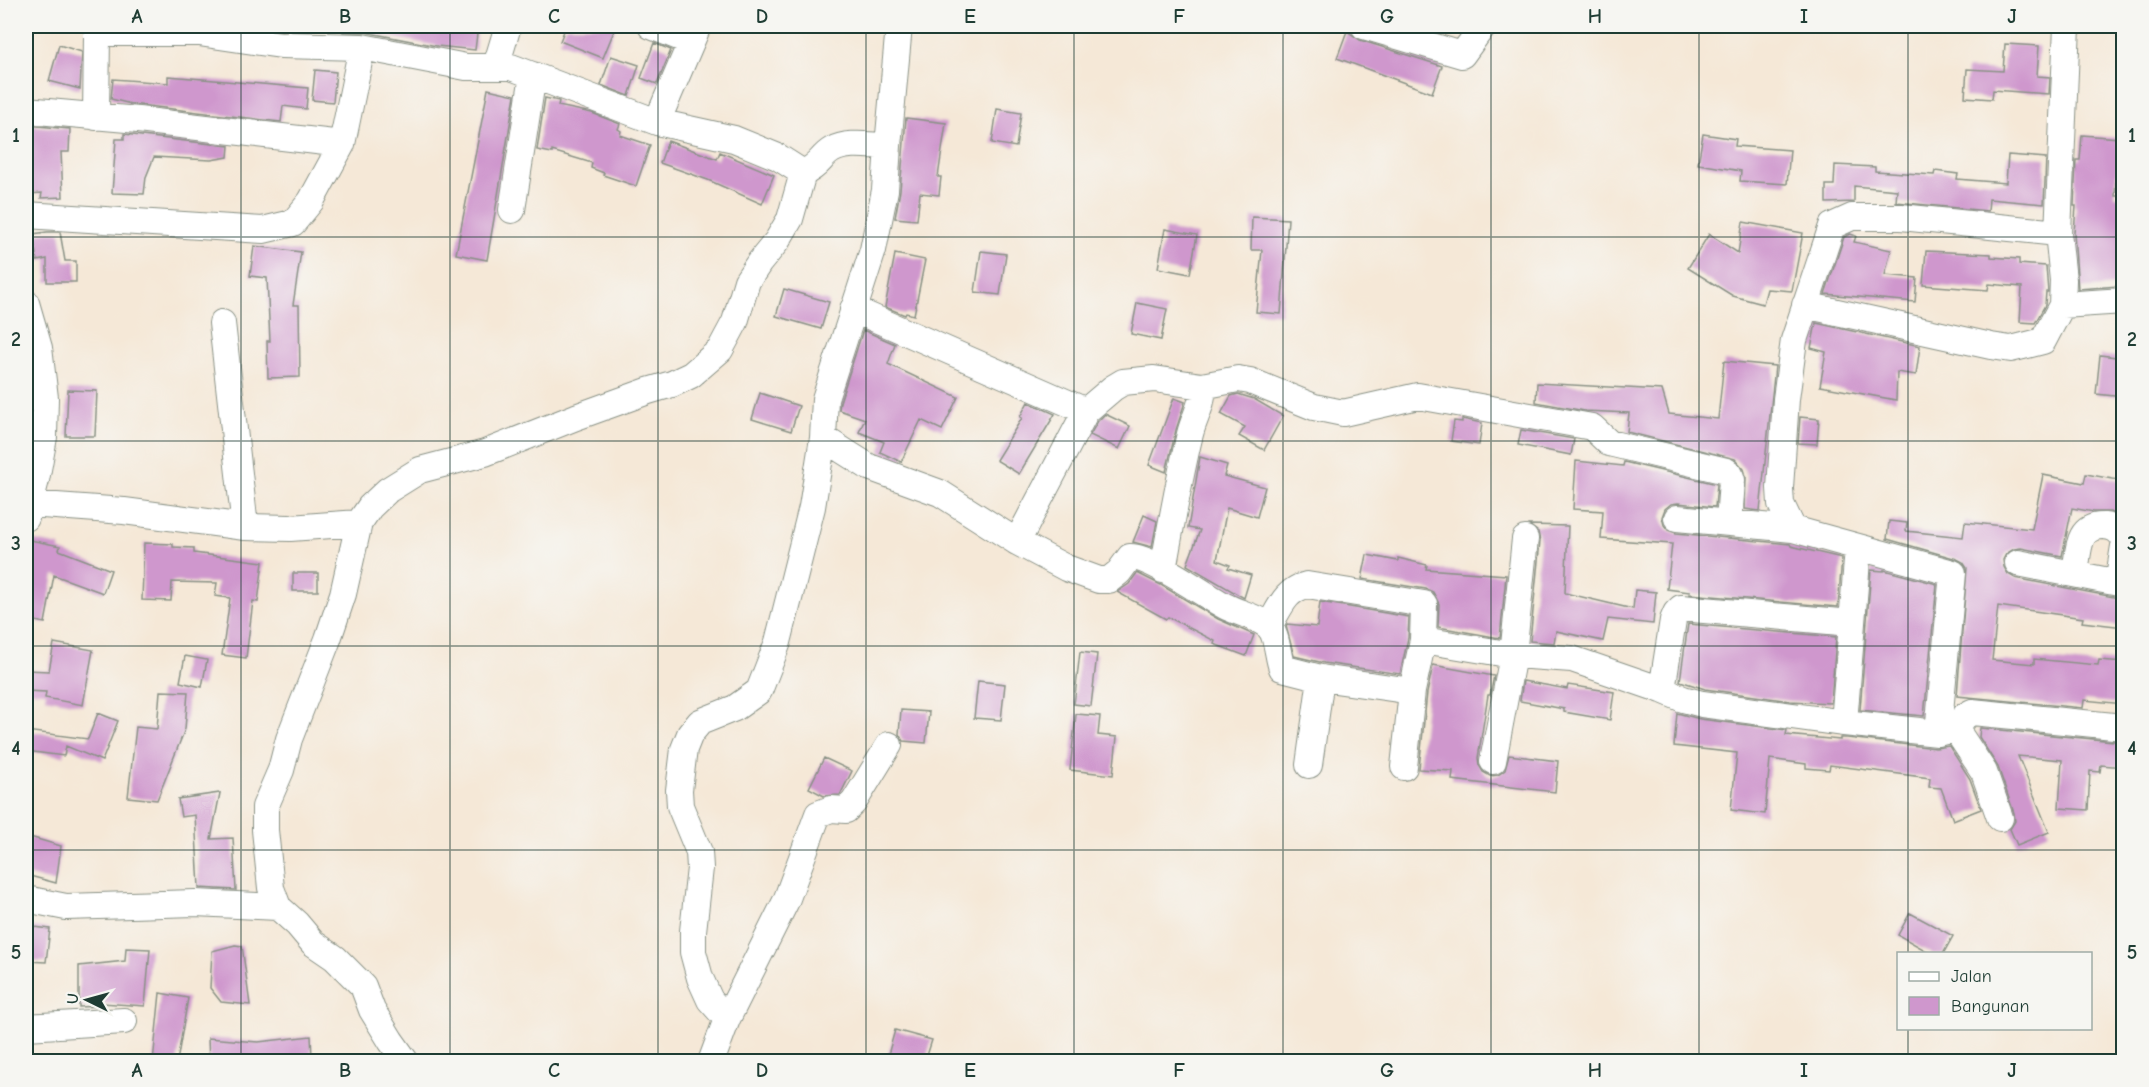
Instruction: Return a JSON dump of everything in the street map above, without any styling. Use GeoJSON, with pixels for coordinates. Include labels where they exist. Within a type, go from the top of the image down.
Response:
{"type":"FeatureCollection","features":[{"type":"Feature","properties":{"kind":"street"},"geometry":{"type":"LineString","coordinates":[[496,66],[508,26]]}},
{"type":"Feature","properties":{"kind":"street"},"geometry":{"type":"LineString","coordinates":[[651,26],[695,34],[657,122]]}},
{"type":"Feature","properties":{"kind":"street"},"geometry":{"type":"LineString","coordinates":[[727,1018],[710,1000],[700,978],[693,952],[693,920],[700,868],[699,852],[680,806],[679,790],[684,749],[690,734],[700,722],[735,708],[759,691],[788,609],[798,556],[812,507],[823,438],[825,399],[878,231],[885,190],[899,26]]}},
{"type":"Feature","properties":{"kind":"street"},"geometry":{"type":"LineString","coordinates":[[1364,26],[1462,56],[1483,26]]}},
{"type":"Feature","properties":{"kind":"street"},"geometry":{"type":"LineString","coordinates":[[1805,305],[1974,343],[2011,349],[2043,341],[2062,306],[2063,280],[2058,233],[2067,26]]}},
{"type":"Feature","properties":{"kind":"street"},"geometry":{"type":"LineString","coordinates":[[96,117],[97,29],[200,29],[253,32],[281,45],[362,47],[466,67],[511,67],[657,122],[734,139],[778,157],[803,173]]}},
{"type":"Feature","properties":{"kind":"street"},"geometry":{"type":"LineString","coordinates":[[26,215],[263,230],[293,223],[310,201],[342,144],[362,47]]}},
{"type":"Feature","properties":{"kind":"street"},"geometry":{"type":"LineString","coordinates":[[512,210],[533,75]]}},
{"type":"Feature","properties":{"kind":"street"},"geometry":{"type":"LineString","coordinates":[[26,110],[342,144]]}},
{"type":"Feature","properties":{"kind":"street"},"geometry":{"type":"LineString","coordinates":[[406,1062],[372,1010],[363,986],[335,958],[313,943],[278,907],[271,888],[265,830],[265,807],[281,770],[289,739],[343,594],[359,523],[370,507],[388,490],[420,470],[485,453],[691,375],[720,350],[735,322],[747,281],[777,242],[790,219],[803,173],[814,168],[831,151],[846,145],[888,146]]}},
{"type":"Feature","properties":{"kind":"street"},"geometry":{"type":"LineString","coordinates":[[1793,529],[1781,504],[1780,488],[1786,399],[1794,340],[1832,226],[1852,217],[1901,217],[2058,233]]}},
{"type":"Feature","properties":{"kind":"street"},"geometry":{"type":"LineString","coordinates":[[2062,306],[2124,301]]}},
{"type":"Feature","properties":{"kind":"street"},"geometry":{"type":"LineString","coordinates":[[26,303],[39,348],[45,398],[44,437],[29,494],[124,511],[245,527],[290,528],[359,523]]}},
{"type":"Feature","properties":{"kind":"street"},"geometry":{"type":"LineString","coordinates":[[853,309],[1086,411]]}},
{"type":"Feature","properties":{"kind":"street"},"geometry":{"type":"LineString","coordinates":[[222,323],[245,527]]}},
{"type":"Feature","properties":{"kind":"street"},"geometry":{"type":"LineString","coordinates":[[1017,542],[1086,411],[1113,388],[1123,382],[1138,379],[1202,386],[1238,379],[1250,381],[1314,407],[1343,413],[1418,396],[1592,427],[1609,443],[1726,471],[1732,480],[1729,522]]}},
{"type":"Feature","properties":{"kind":"street"},"geometry":{"type":"LineString","coordinates":[[1162,570],[1191,430],[1202,401],[1202,386]]}},
{"type":"Feature","properties":{"kind":"street"},"geometry":{"type":"LineString","coordinates":[[823,438],[869,467],[940,493],[1017,542],[1066,568],[1099,580],[1109,580],[1119,572],[1130,557],[1147,561],[1205,592],[1224,605],[1269,626],[1282,668],[1321,678],[1412,691]]}},
{"type":"Feature","properties":{"kind":"street"},"geometry":{"type":"LineString","coordinates":[[1677,518],[1793,529],[1953,573],[1947,730],[1984,772],[2000,818]]}},
{"type":"Feature","properties":{"kind":"street"},"geometry":{"type":"LineString","coordinates":[[2075,573],[2082,535],[2086,529],[2094,526],[2110,527],[2120,531],[2124,539]]}},
{"type":"Feature","properties":{"kind":"street"},"geometry":{"type":"LineString","coordinates":[[1493,761],[1513,655],[1525,539]]}},
{"type":"Feature","properties":{"kind":"street"},"geometry":{"type":"LineString","coordinates":[[2018,563],[2121,584],[2124,546]]}},
{"type":"Feature","properties":{"kind":"street"},"geometry":{"type":"LineString","coordinates":[[1844,723],[1858,548]]}},
{"type":"Feature","properties":{"kind":"street"},"geometry":{"type":"LineString","coordinates":[[1269,626],[1290,591],[1307,585],[1424,604],[1423,640],[1412,691],[1404,767]]}},
{"type":"Feature","properties":{"kind":"street"},"geometry":{"type":"LineString","coordinates":[[1662,690],[1673,620],[1681,608],[1852,623]]}},
{"type":"Feature","properties":{"kind":"street"},"geometry":{"type":"LineString","coordinates":[[1423,640],[1513,655],[1572,659],[1702,704],[1844,723],[1947,730],[1972,712],[2124,727]]}},
{"type":"Feature","properties":{"kind":"street"},"geometry":{"type":"LineString","coordinates":[[1309,765],[1321,678]]}},
{"type":"Feature","properties":{"kind":"street"},"geometry":{"type":"LineString","coordinates":[[711,1062],[727,1018],[786,901],[818,814],[831,809],[846,810],[854,802],[889,745]]}},
{"type":"Feature","properties":{"kind":"street"},"geometry":{"type":"LineString","coordinates":[[26,899],[66,907],[195,903],[278,907]]}},
{"type":"Feature","properties":{"kind":"street"},"geometry":{"type":"LineString","coordinates":[[26,1027],[124,1021]]}},
{"type":"Feature","properties":{"kind":"building"},"geometry":{"type":"Polygon","coordinates":[[[343,26],[478,26],[475,50],[437,46],[365,32],[343,32],[343,26]]]}},
{"type":"Feature","properties":{"kind":"building"},"geometry":{"type":"Polygon","coordinates":[[[566,26],[616,26],[603,58],[560,41],[566,26]]]}},
{"type":"Feature","properties":{"kind":"building"},"geometry":{"type":"Polygon","coordinates":[[[1347,31],[1360,40],[1442,66],[1432,93],[1337,58],[1347,31]]]}},
{"type":"Feature","properties":{"kind":"building"},"geometry":{"type":"Polygon","coordinates":[[[654,43],[671,50],[657,84],[641,78],[654,43]]]}},
{"type":"Feature","properties":{"kind":"building"},"geometry":{"type":"Polygon","coordinates":[[[2005,44],[2039,46],[2037,76],[2050,77],[2049,94],[1993,90],[1992,99],[1965,97],[1967,69],[2003,71],[2005,44]]]}},
{"type":"Feature","properties":{"kind":"building"},"geometry":{"type":"Polygon","coordinates":[[[59,45],[82,52],[80,89],[49,81],[59,45]]]}},
{"type":"Feature","properties":{"kind":"building"},"geometry":{"type":"Polygon","coordinates":[[[611,56],[639,65],[629,96],[601,85],[611,56]]]}},
{"type":"Feature","properties":{"kind":"building"},"geometry":{"type":"Polygon","coordinates":[[[315,70],[336,72],[333,102],[312,100],[315,70]]]}},
{"type":"Feature","properties":{"kind":"building"},"geometry":{"type":"Polygon","coordinates":[[[168,76],[308,88],[306,109],[283,106],[281,122],[131,104],[111,99],[113,79],[168,83],[168,76]]]}},
{"type":"Feature","properties":{"kind":"building"},"geometry":{"type":"Polygon","coordinates":[[[488,89],[515,95],[487,260],[456,254],[488,89]]]}},
{"type":"Feature","properties":{"kind":"building"},"geometry":{"type":"Polygon","coordinates":[[[545,98],[559,101],[558,106],[592,113],[620,124],[618,129],[621,131],[620,135],[650,145],[636,186],[603,175],[604,173],[591,168],[592,163],[552,151],[552,153],[537,150],[545,98]]]}},
{"type":"Feature","properties":{"kind":"building"},"geometry":{"type":"Polygon","coordinates":[[[997,109],[1021,113],[1016,147],[992,143],[997,109]]]}},
{"type":"Feature","properties":{"kind":"building"},"geometry":{"type":"Polygon","coordinates":[[[906,118],[946,123],[938,177],[941,177],[939,195],[920,193],[917,220],[895,218],[900,191],[906,118]]]}},
{"type":"Feature","properties":{"kind":"building"},"geometry":{"type":"Polygon","coordinates":[[[26,125],[70,129],[69,152],[61,152],[63,197],[41,198],[42,193],[28,194],[26,125]]]}},
{"type":"Feature","properties":{"kind":"building"},"geometry":{"type":"Polygon","coordinates":[[[124,134],[229,146],[228,157],[211,160],[154,157],[146,177],[144,194],[112,193],[116,139],[124,139],[124,134]]]}},
{"type":"Feature","properties":{"kind":"building"},"geometry":{"type":"Polygon","coordinates":[[[1703,134],[1736,139],[1735,146],[1790,150],[1787,184],[1740,181],[1741,171],[1698,164],[1703,134]]]}},
{"type":"Feature","properties":{"kind":"building"},"geometry":{"type":"Polygon","coordinates":[[[2082,135],[2119,138],[2115,196],[2124,196],[2119,286],[2078,289],[2074,233],[2076,206],[2074,206],[2076,160],[2080,160],[2082,135]]]}},
{"type":"Feature","properties":{"kind":"building"},"geometry":{"type":"Polygon","coordinates":[[[668,141],[717,159],[720,152],[774,175],[762,204],[708,180],[660,163],[668,141]]]}},
{"type":"Feature","properties":{"kind":"building"},"geometry":{"type":"Polygon","coordinates":[[[2008,155],[2046,158],[2044,204],[1989,199],[1988,211],[1896,202],[1897,190],[1854,186],[1854,202],[1826,203],[1826,185],[1834,185],[1835,165],[1875,167],[1875,171],[1934,175],[1935,171],[1958,174],[1957,179],[2006,183],[2008,155]]]}},
{"type":"Feature","properties":{"kind":"building"},"geometry":{"type":"Polygon","coordinates":[[[1252,217],[1288,219],[1281,314],[1256,312],[1262,250],[1251,250],[1252,217]]]}},
{"type":"Feature","properties":{"kind":"building"},"geometry":{"type":"Polygon","coordinates":[[[1743,222],[1803,233],[1792,291],[1767,289],[1763,304],[1733,296],[1688,268],[1709,234],[1738,253],[1743,222]]]}},
{"type":"Feature","properties":{"kind":"building"},"geometry":{"type":"Polygon","coordinates":[[[1165,229],[1197,235],[1190,274],[1158,268],[1165,229]]]}},
{"type":"Feature","properties":{"kind":"building"},"geometry":{"type":"Polygon","coordinates":[[[60,232],[65,261],[76,261],[76,282],[47,282],[47,259],[37,261],[33,234],[60,232]]]}},
{"type":"Feature","properties":{"kind":"building"},"geometry":{"type":"Polygon","coordinates":[[[1850,234],[1856,236],[1854,242],[1891,250],[1885,275],[1917,278],[1915,302],[1825,294],[1844,237],[1850,234]]]}},
{"type":"Feature","properties":{"kind":"building"},"geometry":{"type":"Polygon","coordinates":[[[254,246],[301,252],[293,305],[299,305],[300,377],[268,378],[267,341],[270,341],[267,278],[250,276],[254,246]]]}},
{"type":"Feature","properties":{"kind":"building"},"geometry":{"type":"Polygon","coordinates":[[[981,251],[1006,254],[1000,295],[975,292],[981,251]]]}},
{"type":"Feature","properties":{"kind":"building"},"geometry":{"type":"Polygon","coordinates":[[[1926,251],[1991,254],[1991,257],[2019,259],[2019,264],[2046,266],[2048,292],[2046,292],[2045,305],[2035,323],[2020,322],[2022,287],[1989,284],[1988,290],[1923,285],[1926,251]]]}},
{"type":"Feature","properties":{"kind":"building"},"geometry":{"type":"Polygon","coordinates":[[[895,254],[925,260],[914,315],[906,313],[905,315],[885,307],[895,254]]]}},
{"type":"Feature","properties":{"kind":"building"},"geometry":{"type":"Polygon","coordinates":[[[784,289],[829,302],[821,329],[776,316],[784,289]]]}},
{"type":"Feature","properties":{"kind":"building"},"geometry":{"type":"Polygon","coordinates":[[[1137,303],[1167,309],[1161,340],[1131,334],[1137,303]]]}},
{"type":"Feature","properties":{"kind":"building"},"geometry":{"type":"Polygon","coordinates":[[[1816,323],[1920,346],[1916,375],[1897,372],[1896,400],[1820,386],[1826,352],[1811,348],[1816,323]]]}},
{"type":"Feature","properties":{"kind":"building"},"geometry":{"type":"Polygon","coordinates":[[[863,330],[895,344],[888,364],[958,397],[942,430],[921,420],[901,462],[880,452],[884,442],[859,432],[865,419],[839,410],[863,330]]]}},
{"type":"Feature","properties":{"kind":"building"},"geometry":{"type":"Polygon","coordinates":[[[2100,355],[2124,358],[2124,397],[2096,394],[2100,355]]]}},
{"type":"Feature","properties":{"kind":"building"},"geometry":{"type":"Polygon","coordinates":[[[1724,361],[1775,366],[1760,511],[1745,509],[1746,476],[1744,469],[1735,459],[1627,432],[1629,413],[1585,411],[1536,402],[1537,383],[1662,390],[1669,414],[1718,419],[1724,361]]]}},
{"type":"Feature","properties":{"kind":"building"},"geometry":{"type":"Polygon","coordinates":[[[68,390],[97,391],[95,436],[66,436],[68,390]]]}},
{"type":"Feature","properties":{"kind":"building"},"geometry":{"type":"Polygon","coordinates":[[[760,393],[799,406],[791,431],[752,419],[760,393]]]}},
{"type":"Feature","properties":{"kind":"building"},"geometry":{"type":"Polygon","coordinates":[[[1238,394],[1254,399],[1283,416],[1264,450],[1239,436],[1245,427],[1221,414],[1231,396],[1238,394]]]}},
{"type":"Feature","properties":{"kind":"building"},"geometry":{"type":"Polygon","coordinates":[[[1174,398],[1185,402],[1166,472],[1149,465],[1174,398]]]}},
{"type":"Feature","properties":{"kind":"building"},"geometry":{"type":"Polygon","coordinates":[[[1028,402],[1055,414],[1019,474],[996,460],[1022,418],[1020,417],[1028,402]]]}},
{"type":"Feature","properties":{"kind":"building"},"geometry":{"type":"Polygon","coordinates":[[[1105,414],[1130,426],[1119,449],[1090,435],[1105,414]]]}},
{"type":"Feature","properties":{"kind":"building"},"geometry":{"type":"Polygon","coordinates":[[[1800,417],[1819,419],[1817,444],[1798,443],[1800,417]]]}},
{"type":"Feature","properties":{"kind":"building"},"geometry":{"type":"Polygon","coordinates":[[[1462,419],[1482,423],[1479,445],[1451,441],[1454,421],[1462,422],[1462,419]]]}},
{"type":"Feature","properties":{"kind":"building"},"geometry":{"type":"Polygon","coordinates":[[[1521,430],[1574,439],[1571,455],[1518,445],[1521,430]]]}},
{"type":"Feature","properties":{"kind":"building"},"geometry":{"type":"Polygon","coordinates":[[[1200,457],[1227,465],[1224,476],[1265,487],[1257,517],[1227,508],[1217,560],[1230,565],[1228,568],[1251,575],[1244,598],[1187,565],[1200,530],[1188,528],[1200,457]]]}},
{"type":"Feature","properties":{"kind":"building"},"geometry":{"type":"Polygon","coordinates":[[[1576,461],[1623,466],[1624,462],[1717,484],[1715,507],[1678,503],[1671,504],[1665,509],[1662,517],[1668,530],[1676,533],[1790,544],[1842,558],[1838,607],[1689,594],[1690,592],[1667,589],[1672,544],[1601,539],[1603,511],[1573,509],[1576,461]]]}},
{"type":"Feature","properties":{"kind":"building"},"geometry":{"type":"Polygon","coordinates":[[[2086,474],[2124,481],[2124,517],[2110,512],[2072,508],[2062,556],[2021,548],[2014,549],[2006,554],[2003,560],[2004,567],[2008,574],[2015,578],[2124,599],[2124,627],[2082,622],[2083,618],[1998,606],[1992,660],[2034,664],[2034,659],[2098,665],[2099,660],[2124,662],[2124,704],[2084,700],[2083,708],[1957,696],[1967,568],[1957,559],[1887,539],[1889,521],[1907,523],[1906,531],[1963,537],[1965,522],[2032,529],[2043,475],[2084,483],[2086,474]]]}},
{"type":"Feature","properties":{"kind":"building"},"geometry":{"type":"Polygon","coordinates":[[[1144,515],[1157,521],[1152,547],[1133,542],[1144,515]]]}},
{"type":"Feature","properties":{"kind":"building"},"geometry":{"type":"Polygon","coordinates":[[[1529,525],[1568,526],[1565,593],[1633,609],[1635,590],[1656,592],[1653,624],[1608,619],[1603,641],[1556,631],[1554,643],[1530,641],[1540,541],[1538,532],[1529,525]]]}},
{"type":"Feature","properties":{"kind":"building"},"geometry":{"type":"Polygon","coordinates":[[[30,540],[60,546],[59,550],[111,570],[103,593],[54,575],[45,623],[26,619],[26,562],[30,540]]]}},
{"type":"Feature","properties":{"kind":"building"},"geometry":{"type":"Polygon","coordinates":[[[144,543],[173,544],[173,547],[194,548],[194,553],[263,562],[258,602],[253,601],[246,658],[222,655],[230,598],[215,596],[217,583],[172,582],[171,601],[142,600],[144,543]]]}},
{"type":"Feature","properties":{"kind":"building"},"geometry":{"type":"Polygon","coordinates":[[[1367,555],[1398,561],[1398,558],[1427,565],[1426,569],[1506,575],[1500,638],[1438,627],[1439,604],[1433,592],[1362,579],[1367,555]]]}},
{"type":"Feature","properties":{"kind":"building"},"geometry":{"type":"Polygon","coordinates":[[[1871,570],[1884,570],[1937,584],[1924,716],[1860,710],[1871,570]]]}},
{"type":"Feature","properties":{"kind":"building"},"geometry":{"type":"Polygon","coordinates":[[[293,573],[318,573],[318,591],[293,591],[293,573]]]}},
{"type":"Feature","properties":{"kind":"building"},"geometry":{"type":"Polygon","coordinates":[[[1137,573],[1218,619],[1254,635],[1246,656],[1214,644],[1215,641],[1168,617],[1166,619],[1117,592],[1129,584],[1137,573]]]}},
{"type":"Feature","properties":{"kind":"building"},"geometry":{"type":"Polygon","coordinates":[[[1320,602],[1409,617],[1408,638],[1400,674],[1324,663],[1294,656],[1286,626],[1287,624],[1317,627],[1320,602]]]}},
{"type":"Feature","properties":{"kind":"building"},"geometry":{"type":"Polygon","coordinates":[[[1688,624],[1836,637],[1831,703],[1790,701],[1705,689],[1680,681],[1688,624]]]}},
{"type":"Feature","properties":{"kind":"building"},"geometry":{"type":"Polygon","coordinates":[[[54,643],[93,650],[83,705],[45,698],[46,692],[26,691],[26,670],[49,671],[54,643]]]}},
{"type":"Feature","properties":{"kind":"building"},"geometry":{"type":"Polygon","coordinates":[[[1080,652],[1097,654],[1091,706],[1074,704],[1080,652]]]}},
{"type":"Feature","properties":{"kind":"building"},"geometry":{"type":"Polygon","coordinates":[[[185,656],[207,660],[202,687],[180,682],[185,656]]]}},
{"type":"Feature","properties":{"kind":"building"},"geometry":{"type":"Polygon","coordinates":[[[1433,665],[1494,676],[1490,695],[1488,695],[1478,758],[1483,772],[1490,776],[1498,775],[1505,770],[1509,755],[1558,761],[1555,792],[1452,780],[1453,771],[1419,769],[1427,693],[1433,665]]]}},
{"type":"Feature","properties":{"kind":"building"},"geometry":{"type":"Polygon","coordinates":[[[978,681],[1005,684],[1001,720],[974,718],[978,681]]]}},
{"type":"Feature","properties":{"kind":"building"},"geometry":{"type":"Polygon","coordinates":[[[1523,681],[1567,689],[1568,685],[1614,692],[1610,720],[1520,701],[1523,681]]]}},
{"type":"Feature","properties":{"kind":"building"},"geometry":{"type":"Polygon","coordinates":[[[160,691],[188,692],[185,729],[157,800],[128,797],[136,727],[157,729],[160,691]]]}},
{"type":"Feature","properties":{"kind":"building"},"geometry":{"type":"Polygon","coordinates":[[[901,710],[929,712],[926,743],[903,741],[899,734],[901,710]]]}},
{"type":"Feature","properties":{"kind":"building"},"geometry":{"type":"Polygon","coordinates":[[[98,713],[118,721],[102,761],[66,746],[64,756],[26,751],[26,731],[88,739],[98,713]]]}},
{"type":"Feature","properties":{"kind":"building"},"geometry":{"type":"Polygon","coordinates":[[[1677,713],[1700,719],[1787,730],[1786,735],[1840,740],[1840,738],[1847,738],[1936,748],[1949,746],[1970,779],[1981,809],[1953,820],[1941,788],[1929,787],[1930,778],[1830,765],[1829,770],[1806,768],[1806,764],[1770,759],[1765,814],[1731,810],[1737,753],[1674,746],[1677,713]]]}},
{"type":"Feature","properties":{"kind":"building"},"geometry":{"type":"Polygon","coordinates":[[[1076,714],[1100,716],[1098,735],[1117,737],[1113,775],[1070,770],[1076,714]]]}},
{"type":"Feature","properties":{"kind":"building"},"geometry":{"type":"Polygon","coordinates":[[[1980,728],[2124,742],[2124,767],[2101,765],[2100,772],[2090,771],[2088,810],[2059,808],[2062,760],[2018,756],[2049,832],[2017,845],[2010,829],[2015,821],[2014,813],[1998,767],[1979,737],[1980,728]]]}},
{"type":"Feature","properties":{"kind":"building"},"geometry":{"type":"Polygon","coordinates":[[[824,758],[852,771],[840,795],[824,796],[809,788],[824,758]]]}},
{"type":"Feature","properties":{"kind":"building"},"geometry":{"type":"Polygon","coordinates":[[[220,793],[211,839],[233,838],[236,890],[199,888],[195,815],[181,817],[178,799],[220,793]]]}},
{"type":"Feature","properties":{"kind":"building"},"geometry":{"type":"Polygon","coordinates":[[[30,837],[61,846],[56,883],[26,875],[26,853],[30,837]]]}},
{"type":"Feature","properties":{"kind":"building"},"geometry":{"type":"Polygon","coordinates":[[[1910,913],[1953,936],[1944,952],[1928,952],[1898,935],[1910,913]]]}},
{"type":"Feature","properties":{"kind":"building"},"geometry":{"type":"Polygon","coordinates":[[[26,926],[50,929],[46,962],[26,961],[26,926]]]}},
{"type":"Feature","properties":{"kind":"building"},"geometry":{"type":"Polygon","coordinates":[[[235,945],[242,946],[250,1005],[221,1002],[210,988],[212,951],[235,945]]]}},
{"type":"Feature","properties":{"kind":"building"},"geometry":{"type":"Polygon","coordinates":[[[126,948],[150,949],[145,1006],[102,1003],[102,1006],[79,1007],[79,966],[125,961],[126,948]]]}},
{"type":"Feature","properties":{"kind":"building"},"geometry":{"type":"Polygon","coordinates":[[[160,993],[188,998],[177,1062],[153,1062],[160,993]]]}},
{"type":"Feature","properties":{"kind":"building"},"geometry":{"type":"Polygon","coordinates":[[[895,1030],[932,1040],[925,1062],[886,1062],[895,1030]]]}},
{"type":"Feature","properties":{"kind":"building"},"geometry":{"type":"Polygon","coordinates":[[[311,1036],[312,1058],[299,1062],[209,1062],[208,1038],[258,1042],[311,1036]]]}}]}
